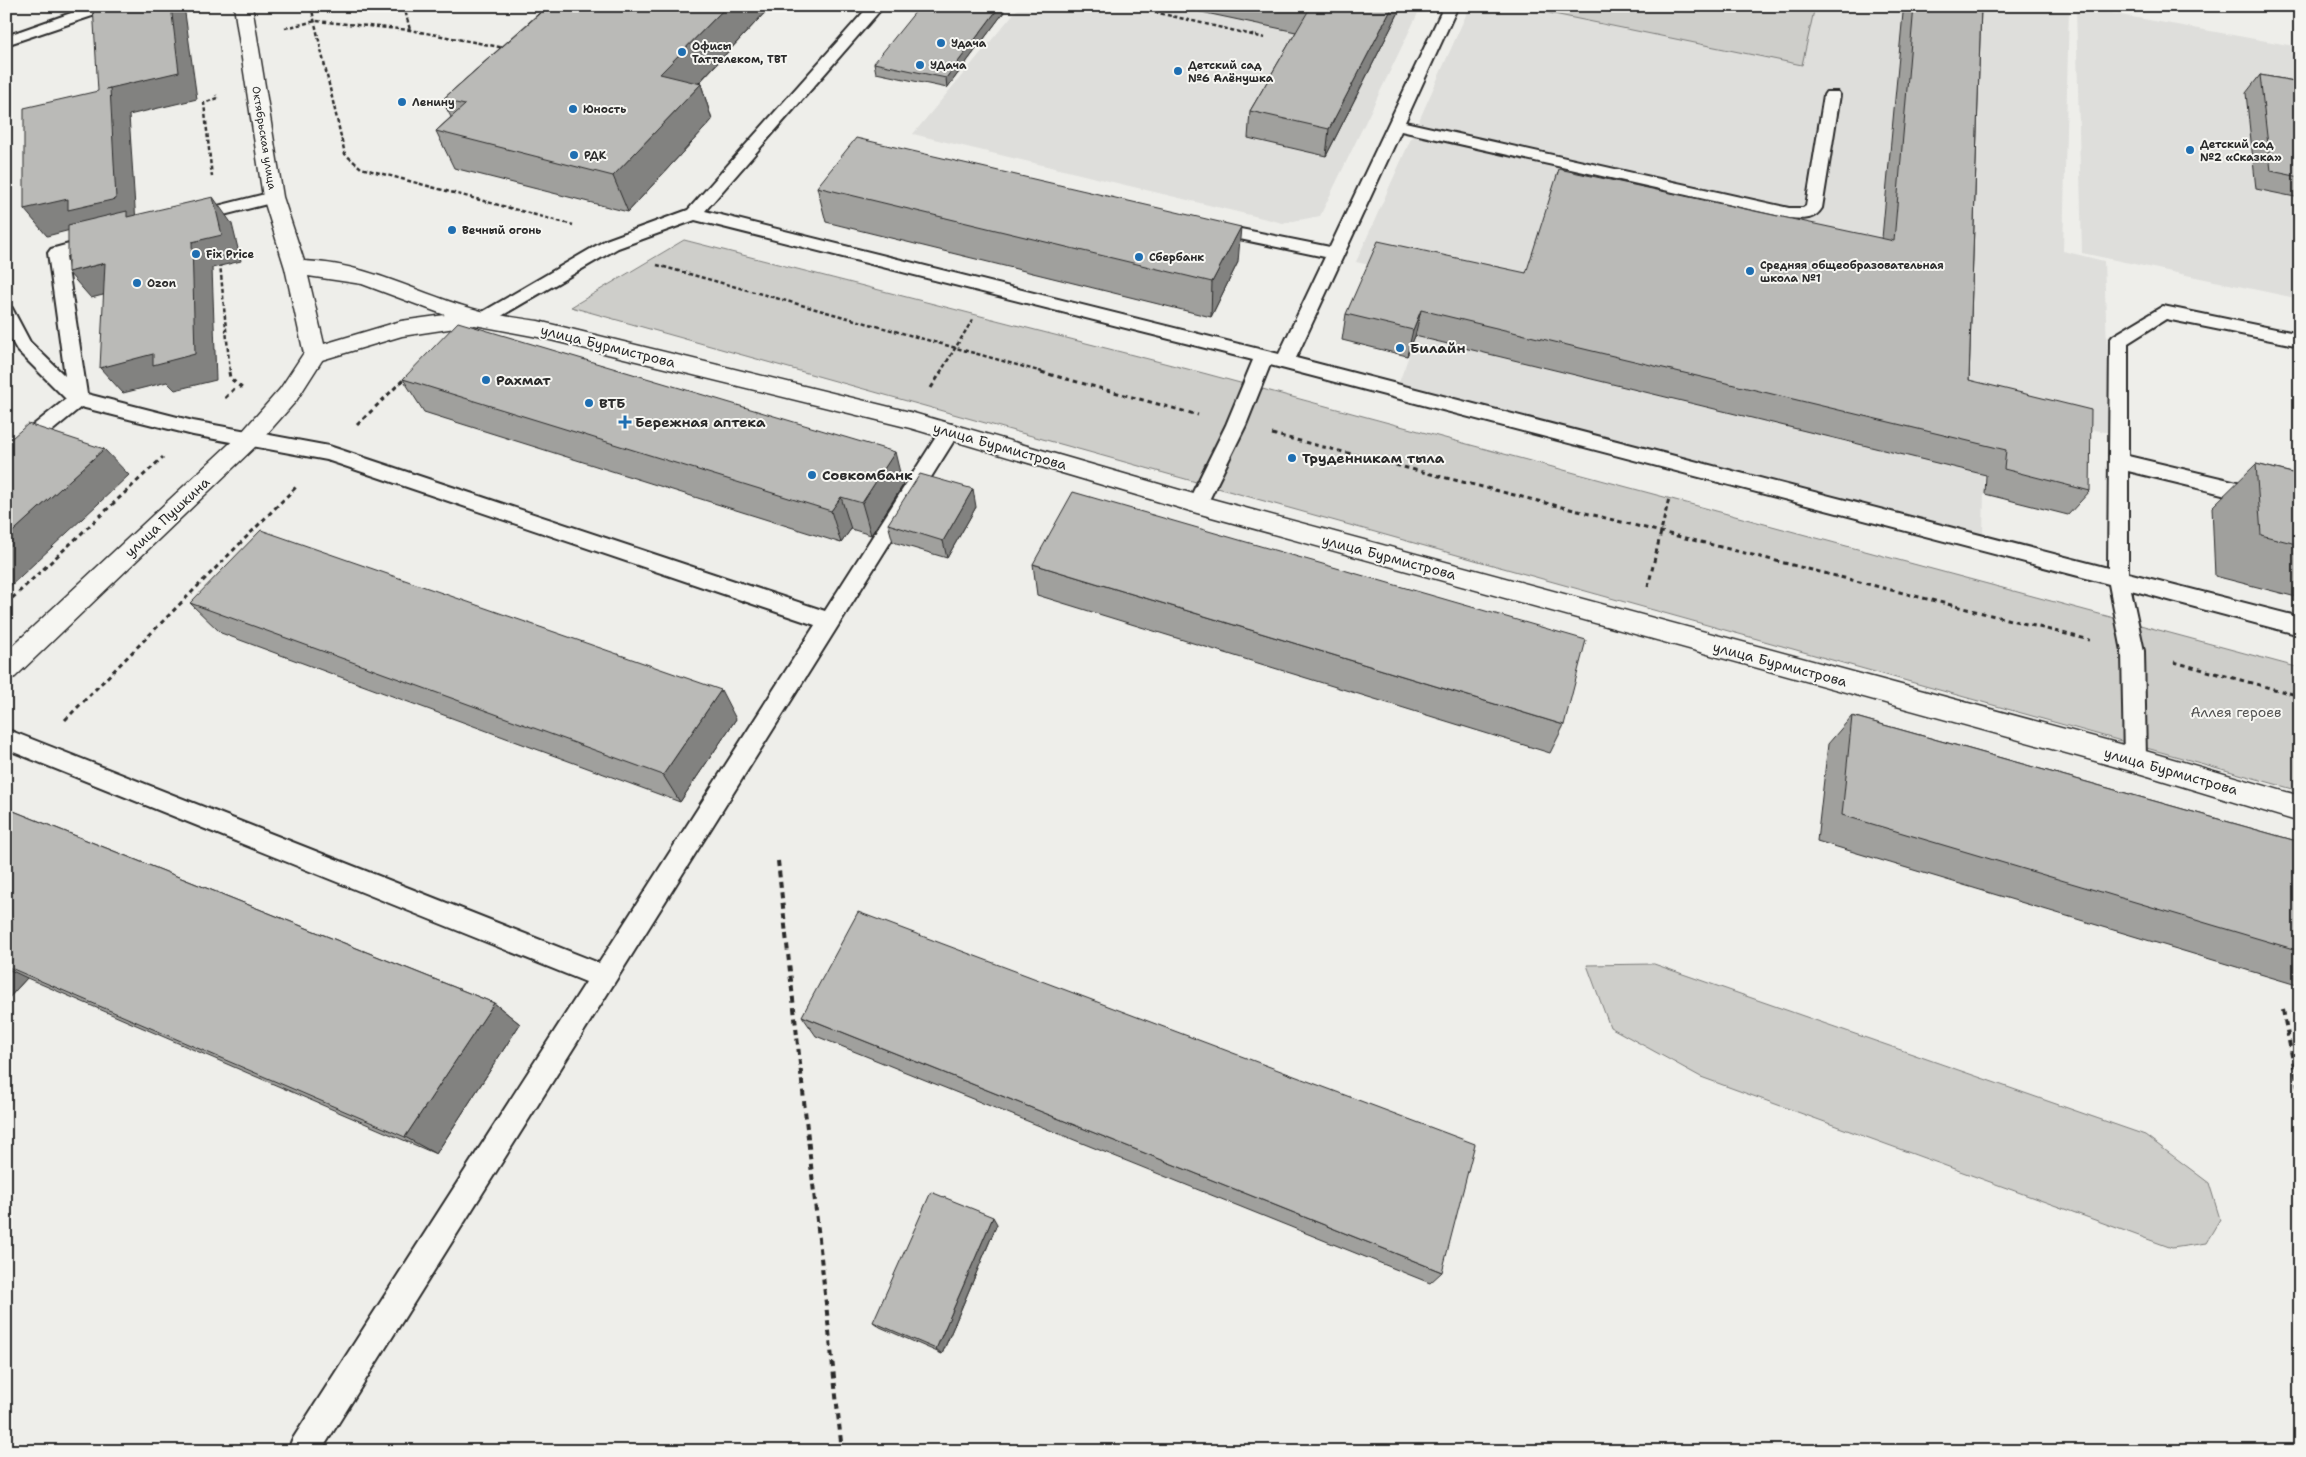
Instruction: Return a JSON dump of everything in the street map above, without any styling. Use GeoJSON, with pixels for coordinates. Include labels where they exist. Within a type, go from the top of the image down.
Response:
{"type":"FeatureCollection","features":[{"type":"Feature","properties":{"kind":"street","name":"Октябрьская улица"},"geometry":{"type":"LineString","coordinates":[[243,6],[273,197],[296,268],[314,354]]}},
{"type":"Feature","properties":{"kind":"street"},"geometry":{"type":"LineString","coordinates":[[296,268],[325,268],[372,278],[480,318]]}},
{"type":"Feature","properties":{"kind":"street"},"geometry":{"type":"LineString","coordinates":[[314,354],[401,329],[480,318]]}},
{"type":"Feature","properties":{"kind":"street","name":"улица Бурмистрова"},"geometry":{"type":"LineString","coordinates":[[480,318],[548,331],[910,420],[1197,504],[2135,760],[2300,810]]}},
{"type":"Feature","properties":{"kind":"street","name":"улица Пушкина"},"geometry":{"type":"LineString","coordinates":[[6,669],[250,438],[282,402],[314,354]]}},
{"type":"Feature","properties":{"kind":"lane"},"geometry":{"type":"LineString","coordinates":[[6,57],[7,40],[59,14],[108,6]]}},
{"type":"Feature","properties":{"kind":"lane"},"geometry":{"type":"LineString","coordinates":[[480,318],[612,244],[694,214],[877,6]]}},
{"type":"Feature","properties":{"kind":"lane"},"geometry":{"type":"LineString","coordinates":[[1285,362],[1451,6]]}},
{"type":"Feature","properties":{"kind":"lane"},"geometry":{"type":"LineString","coordinates":[[1396,125],[1789,214],[1807,214],[1814,208],[1832,95]]}},
{"type":"Feature","properties":{"kind":"lane"},"geometry":{"type":"LineString","coordinates":[[179,222],[273,197]]}},
{"type":"Feature","properties":{"kind":"lane"},"geometry":{"type":"LineString","coordinates":[[694,214],[1285,362],[2300,626]]}},
{"type":"Feature","properties":{"kind":"lane"},"geometry":{"type":"LineString","coordinates":[[1199,226],[1336,254]]}},
{"type":"Feature","properties":{"kind":"lane"},"geometry":{"type":"LineString","coordinates":[[78,399],[57,253],[113,238]]}},
{"type":"Feature","properties":{"kind":"lane"},"geometry":{"type":"LineString","coordinates":[[6,312],[23,346],[78,399],[193,428],[329,453],[830,621]]}},
{"type":"Feature","properties":{"kind":"lane"},"geometry":{"type":"LineString","coordinates":[[2135,760],[2133,651],[2118,578],[2119,340],[2163,312],[2300,340]]}},
{"type":"Feature","properties":{"kind":"lane"},"geometry":{"type":"LineString","coordinates":[[1197,504],[1236,425],[1264,357]]}},
{"type":"Feature","properties":{"kind":"lane"},"geometry":{"type":"LineString","coordinates":[[6,458],[78,399]]}},
{"type":"Feature","properties":{"kind":"lane"},"geometry":{"type":"LineString","coordinates":[[303,1451],[950,432]]}},
{"type":"Feature","properties":{"kind":"lane"},"geometry":{"type":"LineString","coordinates":[[2118,461],[2300,505]]}},
{"type":"Feature","properties":{"kind":"lane"},"geometry":{"type":"LineString","coordinates":[[6,739],[604,977]]}},
{"type":"Feature","properties":{"kind":"path"},"geometry":{"type":"LineString","coordinates":[[311,6],[316,21],[345,154],[362,168],[582,227]]}},
{"type":"Feature","properties":{"kind":"path"},"geometry":{"type":"LineString","coordinates":[[404,6],[410,30]]}},
{"type":"Feature","properties":{"kind":"path"},"geometry":{"type":"LineString","coordinates":[[1129,6],[1265,38]]}},
{"type":"Feature","properties":{"kind":"path"},"geometry":{"type":"LineString","coordinates":[[2143,6],[2156,9],[2169,6]]}},
{"type":"Feature","properties":{"kind":"path"},"geometry":{"type":"LineString","coordinates":[[247,37],[316,21],[410,30],[505,48],[511,55]]}},
{"type":"Feature","properties":{"kind":"path"},"geometry":{"type":"LineString","coordinates":[[216,89],[217,98],[204,103],[216,212],[230,378],[237,386],[282,402]]}},
{"type":"Feature","properties":{"kind":"path"},"geometry":{"type":"LineString","coordinates":[[649,263],[1236,425],[2133,651],[2300,696]]}},
{"type":"Feature","properties":{"kind":"path"},"geometry":{"type":"LineString","coordinates":[[928,394],[992,288]]}},
{"type":"Feature","properties":{"kind":"path"},"geometry":{"type":"LineString","coordinates":[[6,604],[237,386]]}},
{"type":"Feature","properties":{"kind":"path"},"geometry":{"type":"LineString","coordinates":[[1639,626],[1678,464]]}},
{"type":"Feature","properties":{"kind":"path"},"geometry":{"type":"LineString","coordinates":[[778,860],[842,1451]]}},
{"type":"Feature","properties":{"kind":"path"},"geometry":{"type":"LineString","coordinates":[[2283,1010],[2300,1097]]}},
{"type":"Feature","properties":{"kind":"shaded area","name":"Детский сад №6 Алёнушка"},"geometry":{"type":"Polygon","coordinates":[[[1020,6],[1408,6],[1420,9],[1320,216],[1283,223],[913,134],[1020,6]]]}},
{"type":"Feature","properties":{"kind":"shaded area","name":"Средняя общеобразовательная школа №1"},"geometry":{"type":"Polygon","coordinates":[[[1470,6],[2069,8],[2063,251],[2104,261],[2110,433],[1986,408],[1983,534],[1398,385],[1437,280],[1356,262],[1470,6]]]}},
{"type":"Feature","properties":{"kind":"shaded area","name":"Детский сад №2 «Сказка»"},"geometry":{"type":"Polygon","coordinates":[[[2076,7],[2300,47],[2300,299],[2082,253],[2076,7]]]}},
{"type":"Feature","properties":{"kind":"green space"},"geometry":{"type":"Polygon","coordinates":[[[1515,6],[1815,6],[1802,65],[1515,6]]]}},
{"type":"Feature","properties":{"kind":"green space","name":"Аллея героев"},"geometry":{"type":"Polygon","coordinates":[[[684,240],[1203,373],[2300,668],[2300,791],[571,307],[684,240]]]}},
{"type":"Feature","properties":{"kind":"green space"},"geometry":{"type":"Polygon","coordinates":[[[1654,964],[2145,1135],[2209,1183],[2220,1219],[2206,1243],[2172,1248],[1701,1077],[1610,1027],[1587,965],[1654,964]]]}},
{"type":"Feature","properties":{"kind":"building"},"geometry":{"type":"Polygon","coordinates":[[[93,6],[171,6],[179,72],[110,88],[116,199],[68,210],[68,199],[24,209],[24,108],[98,91],[93,6]]]}},
{"type":"Feature","properties":{"kind":"building"},"geometry":{"type":"Polygon","coordinates":[[[548,6],[727,6],[660,74],[701,84],[613,176],[436,131],[465,105],[442,100],[548,6]]]}},
{"type":"Feature","properties":{"kind":"building","name":"Удача"},"geometry":{"type":"Polygon","coordinates":[[[920,6],[1000,6],[946,78],[874,63],[920,6]]]}},
{"type":"Feature","properties":{"kind":"building"},"geometry":{"type":"Polygon","coordinates":[[[1304,6],[1393,6],[1329,129],[1250,111],[1310,8],[1304,6]]]}},
{"type":"Feature","properties":{"kind":"building"},"geometry":{"type":"Polygon","coordinates":[[[1914,6],[1981,6],[1969,380],[2091,410],[2090,491],[2004,469],[2006,450],[1421,310],[1413,330],[1346,314],[1378,241],[1526,273],[1559,169],[1894,241],[1914,6]]]}},
{"type":"Feature","properties":{"kind":"building"},"geometry":{"type":"Polygon","coordinates":[[[2260,75],[2300,82],[2300,177],[2271,171],[2260,75]]]}},
{"type":"Feature","properties":{"kind":"building"},"geometry":{"type":"Polygon","coordinates":[[[856,138],[1241,227],[1212,282],[817,187],[856,138]]]}},
{"type":"Feature","properties":{"kind":"building"},"geometry":{"type":"Polygon","coordinates":[[[213,197],[222,235],[192,242],[195,354],[153,365],[153,354],[100,368],[105,263],[68,272],[68,225],[127,211],[127,217],[213,197]]]}},
{"type":"Feature","properties":{"kind":"building"},"geometry":{"type":"Polygon","coordinates":[[[458,322],[895,452],[862,503],[841,497],[831,511],[403,379],[458,322]]]}},
{"type":"Feature","properties":{"kind":"building"},"geometry":{"type":"Polygon","coordinates":[[[28,424],[104,449],[6,538],[6,443],[28,424]]]}},
{"type":"Feature","properties":{"kind":"building"},"geometry":{"type":"Polygon","coordinates":[[[2256,464],[2300,475],[2300,545],[2261,535],[2256,464]]]}},
{"type":"Feature","properties":{"kind":"building"},"geometry":{"type":"Polygon","coordinates":[[[920,474],[973,489],[943,541],[888,524],[920,474]]]}},
{"type":"Feature","properties":{"kind":"building"},"geometry":{"type":"Polygon","coordinates":[[[1073,492],[1586,640],[1564,725],[1033,564],[1073,492]]]}},
{"type":"Feature","properties":{"kind":"building"},"geometry":{"type":"Polygon","coordinates":[[[261,530],[721,690],[663,775],[190,603],[261,530]]]}},
{"type":"Feature","properties":{"kind":"building"},"geometry":{"type":"Polygon","coordinates":[[[1852,716],[2300,842],[2300,951],[1842,815],[1852,716]]]}},
{"type":"Feature","properties":{"kind":"building"},"geometry":{"type":"Polygon","coordinates":[[[6,808],[494,1003],[405,1137],[6,966],[6,808]]]}},
{"type":"Feature","properties":{"kind":"building"},"geometry":{"type":"Polygon","coordinates":[[[858,912],[1475,1144],[1442,1272],[802,1016],[858,912]]]}},
{"type":"Feature","properties":{"kind":"building"},"geometry":{"type":"Polygon","coordinates":[[[931,1192],[993,1217],[936,1349],[873,1322],[931,1192]]]}},
{"type":"Feature","properties":{"kind":"place","name":"Удача"},"geometry":{"type":"Point","coordinates":[941,43]}},
{"type":"Feature","properties":{"kind":"place","name":"Офисы Таттелеком, ТВТ"},"geometry":{"type":"Point","coordinates":[682,52]}},
{"type":"Feature","properties":{"kind":"place","name":"УДача"},"geometry":{"type":"Point","coordinates":[920,65]}},
{"type":"Feature","properties":{"kind":"place","name":"Детский сад №6 Алёнушка"},"geometry":{"type":"Point","coordinates":[1178,71]}},
{"type":"Feature","properties":{"kind":"place","name":"Ленину"},"geometry":{"type":"Point","coordinates":[402,102]}},
{"type":"Feature","properties":{"kind":"place","name":"Юность"},"geometry":{"type":"Point","coordinates":[573,109]}},
{"type":"Feature","properties":{"kind":"place","name":"Детский сад №2 «Сказка»"},"geometry":{"type":"Point","coordinates":[2190,150]}},
{"type":"Feature","properties":{"kind":"place","name":"РДК"},"geometry":{"type":"Point","coordinates":[574,155]}},
{"type":"Feature","properties":{"kind":"place","name":"Вечный огонь"},"geometry":{"type":"Point","coordinates":[452,230]}},
{"type":"Feature","properties":{"kind":"place","name":"Fix Price"},"geometry":{"type":"Point","coordinates":[196,254]}},
{"type":"Feature","properties":{"kind":"place","name":"Сбербанк"},"geometry":{"type":"Point","coordinates":[1139,257]}},
{"type":"Feature","properties":{"kind":"place","name":"Средняя общеобразовательная школа №1"},"geometry":{"type":"Point","coordinates":[1750,271]}},
{"type":"Feature","properties":{"kind":"place","name":"Ozon"},"geometry":{"type":"Point","coordinates":[137,283]}},
{"type":"Feature","properties":{"kind":"place","name":"Билайн"},"geometry":{"type":"Point","coordinates":[1400,348]}},
{"type":"Feature","properties":{"kind":"place","name":"Рахмат"},"geometry":{"type":"Point","coordinates":[486,380]}},
{"type":"Feature","properties":{"kind":"place","name":"ВТБ"},"geometry":{"type":"Point","coordinates":[589,403]}},
{"type":"Feature","properties":{"kind":"place","name":"Бережная аптека"},"geometry":{"type":"Point","coordinates":[625,422]}},
{"type":"Feature","properties":{"kind":"place","name":"Труденникам тыла"},"geometry":{"type":"Point","coordinates":[1292,458]}},
{"type":"Feature","properties":{"kind":"place","name":"Совкомбанк"},"geometry":{"type":"Point","coordinates":[812,475]}}]}
